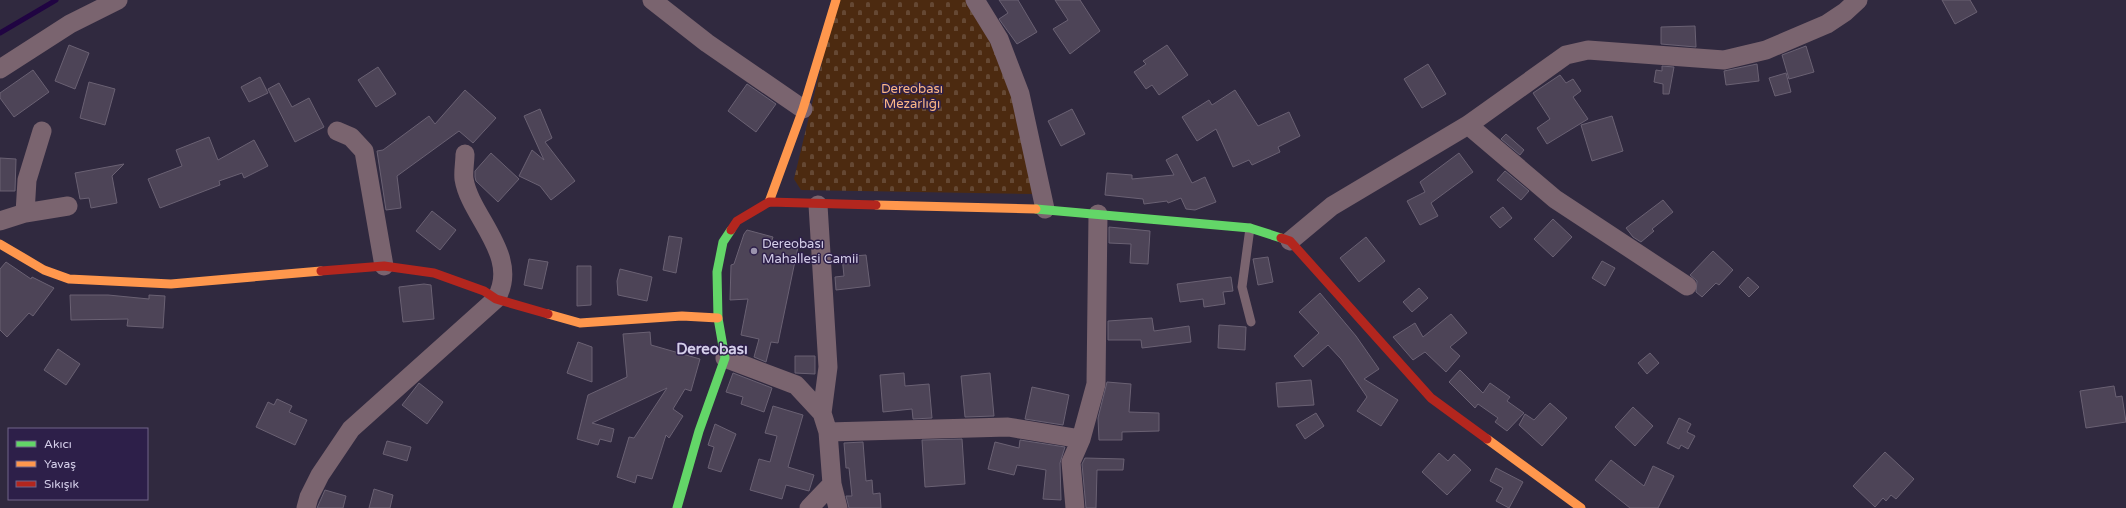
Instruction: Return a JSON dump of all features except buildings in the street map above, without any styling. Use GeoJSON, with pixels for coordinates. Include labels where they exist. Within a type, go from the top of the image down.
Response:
{"type":"FeatureCollection","features":[{"type":"Feature","properties":{"kind":"street"},"geometry":{"type":"LineString","coordinates":[[0,69],[70,24],[118,0]]}},
{"type":"Feature","properties":{"kind":"street"},"geometry":{"type":"LineString","coordinates":[[652,0],[707,43],[804,109]]}},
{"type":"Feature","properties":{"kind":"street"},"geometry":{"type":"LineString","coordinates":[[769,202],[804,109],[836,0]]}},
{"type":"Feature","properties":{"kind":"street"},"geometry":{"type":"LineString","coordinates":[[975,0],[999,39],[1020,94],[1045,209]]}},
{"type":"Feature","properties":{"kind":"street"},"geometry":{"type":"LineString","coordinates":[[1290,241],[1332,206],[1468,125],[1566,54],[1588,50],[1724,60],[1766,50],[1827,24],[1845,12],[1858,0]]}},
{"type":"Feature","properties":{"kind":"street"},"geometry":{"type":"LineString","coordinates":[[1468,125],[1555,199],[1687,286]]}},
{"type":"Feature","properties":{"kind":"street"},"geometry":{"type":"LineString","coordinates":[[24,212],[27,180],[42,131]]}},
{"type":"Feature","properties":{"kind":"street"},"geometry":{"type":"LineString","coordinates":[[337,131],[351,137],[364,151],[384,266]]}},
{"type":"Feature","properties":{"kind":"street"},"geometry":{"type":"LineString","coordinates":[[306,508],[309,497],[320,476],[351,429],[496,299],[502,288],[502,265],[491,234],[471,198],[464,179],[465,154]]}},
{"type":"Feature","properties":{"kind":"street"},"geometry":{"type":"LineString","coordinates":[[677,508],[699,431],[725,358],[718,318],[717,272],[723,242],[737,220],[769,202],[1045,209],[1250,228],[1290,241],[1431,398],[1582,508]]}},
{"type":"Feature","properties":{"kind":"street"},"geometry":{"type":"LineString","coordinates":[[818,204],[828,367],[822,413],[828,432],[832,484],[838,508]]}},
{"type":"Feature","properties":{"kind":"street"},"geometry":{"type":"LineString","coordinates":[[0,221],[24,212],[68,206]]}},
{"type":"Feature","properties":{"kind":"street"},"geometry":{"type":"LineString","coordinates":[[1075,508],[1071,462],[1081,440],[1096,384],[1098,214]]}},
{"type":"Feature","properties":{"kind":"street"},"geometry":{"type":"LineString","coordinates":[[0,245],[44,270],[69,279],[179,284],[384,266],[434,273],[484,291],[496,299],[580,322],[682,316],[718,318]]}},
{"type":"Feature","properties":{"kind":"street"},"geometry":{"type":"LineString","coordinates":[[725,358],[796,385],[822,413]]}},
{"type":"Feature","properties":{"kind":"street"},"geometry":{"type":"LineString","coordinates":[[828,432],[1008,427],[1081,440]]}},
{"type":"Feature","properties":{"kind":"street"},"geometry":{"type":"LineString","coordinates":[[809,508],[832,484]]}},
{"type":"Feature","properties":{"kind":"lane"},"geometry":{"type":"LineString","coordinates":[[1250,228],[1242,287],[1251,322]]}},
{"type":"Feature","properties":{"kind":"green space","name":"Dereobası Mezarlığı"},"geometry":{"type":"Polygon","coordinates":[[[837,0],[968,0],[1001,63],[1019,113],[1034,194],[801,190],[794,179],[837,0]]]}},
{"type":"Feature","properties":{"kind":"waterway"},"geometry":{"type":"LineString","coordinates":[[0,33],[56,0]]}},
{"type":"Feature","properties":{"kind":"traffic: fast"},"geometry":{"type":"LineString","coordinates":[[1036,209],[1250,228],[1281,238]]}},
{"type":"Feature","properties":{"kind":"traffic: fast"},"geometry":{"type":"LineString","coordinates":[[677,508],[699,431],[725,358],[718,318],[717,272],[723,242],[731,230]]}},
{"type":"Feature","properties":{"kind":"traffic: slow"},"geometry":{"type":"LineString","coordinates":[[769,202],[803,109],[836,0]]}},
{"type":"Feature","properties":{"kind":"traffic: slow"},"geometry":{"type":"LineString","coordinates":[[876,205],[1036,209]]}},
{"type":"Feature","properties":{"kind":"traffic: slow"},"geometry":{"type":"LineString","coordinates":[[0,244],[44,270],[69,279],[171,284],[321,271]]}},
{"type":"Feature","properties":{"kind":"traffic: slow"},"geometry":{"type":"LineString","coordinates":[[548,314],[580,323],[682,316],[718,318]]}},
{"type":"Feature","properties":{"kind":"traffic: slow"},"geometry":{"type":"LineString","coordinates":[[1487,439],[1581,508]]}},
{"type":"Feature","properties":{"kind":"traffic: jam"},"geometry":{"type":"LineString","coordinates":[[731,230],[737,221],[769,202],[876,205]]}},
{"type":"Feature","properties":{"kind":"traffic: jam"},"geometry":{"type":"LineString","coordinates":[[1281,238],[1290,241],[1431,398],[1487,439]]}},
{"type":"Feature","properties":{"kind":"traffic: jam"},"geometry":{"type":"LineString","coordinates":[[321,271],[384,266],[434,273],[484,291],[496,299],[548,314]]}},
{"type":"Feature","properties":{"kind":"place","name":"Dereobası Mahallesi Camii"},"geometry":{"type":"Point","coordinates":[754,251]}},
{"type":"Feature","properties":{"kind":"district","name":"Dereobası"},"geometry":{"type":"Point","coordinates":[712,349]}}]}
